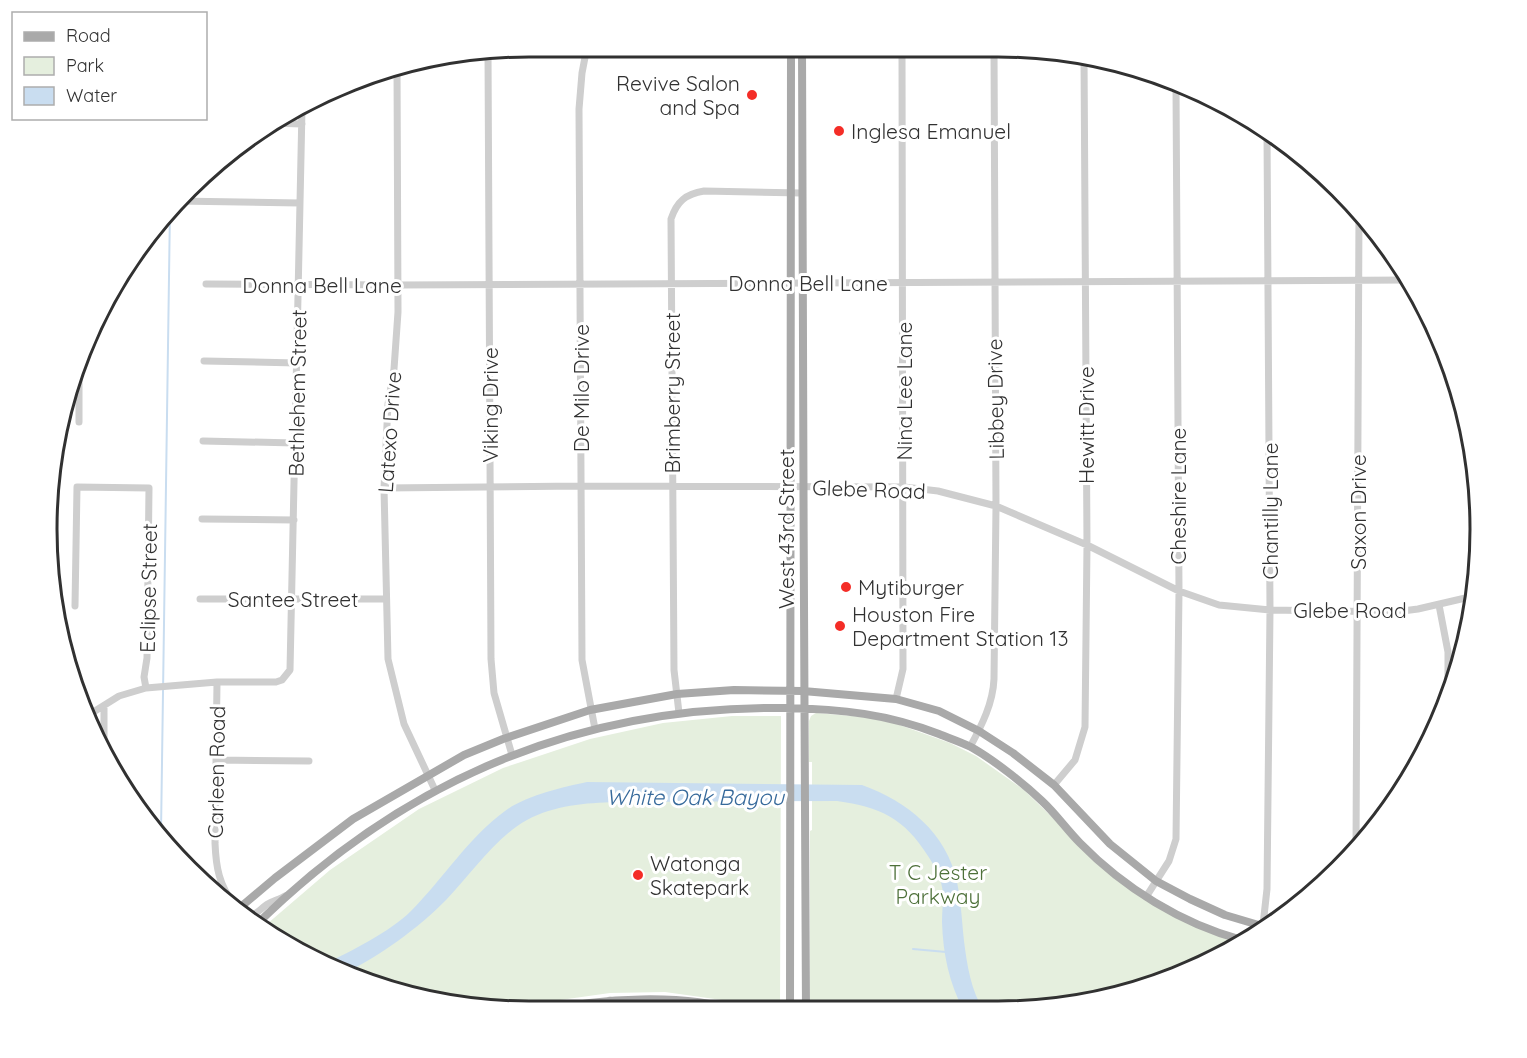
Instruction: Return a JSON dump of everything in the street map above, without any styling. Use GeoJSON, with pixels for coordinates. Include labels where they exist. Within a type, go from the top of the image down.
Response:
{"type":"FeatureCollection","features":[{"type":"Feature","properties":{"kind":"main road","name":"West 43rd Street"},"geometry":{"type":"LineString","coordinates":[[790,1001],[791,57]]}},
{"type":"Feature","properties":{"kind":"main road","name":"West 43rd Street"},"geometry":{"type":"LineString","coordinates":[[802,57],[804,487],[802,569],[806,1001]]}},
{"type":"Feature","properties":{"kind":"main road"},"geometry":{"type":"LineString","coordinates":[[791,100],[801,99]]}},
{"type":"Feature","properties":{"kind":"main road"},"geometry":{"type":"LineString","coordinates":[[792,385],[803,385]]}},
{"type":"Feature","properties":{"kind":"main road"},"geometry":{"type":"LineString","coordinates":[[791,568],[802,569]]}},
{"type":"Feature","properties":{"kind":"main road"},"geometry":{"type":"LineString","coordinates":[[791,621],[804,618]]}},
{"type":"Feature","properties":{"kind":"main road"},"geometry":{"type":"LineString","coordinates":[[244,904],[353,819],[464,754],[507,737],[590,711],[678,694],[734,690],[803,691],[896,699],[939,711],[979,731],[1013,753],[1054,785],[1110,844],[1156,882],[1225,915],[1256,923]]}},
{"type":"Feature","properties":{"kind":"main road"},"geometry":{"type":"LineString","coordinates":[[263,918],[285,896],[341,850],[374,827],[435,790],[512,755],[595,729],[679,713],[804,708],[860,712],[889,717],[920,726],[970,747],[1043,802],[1080,843],[1106,867],[1146,897],[1201,925],[1235,937]]}},
{"type":"Feature","properties":{"kind":"main road"},"geometry":{"type":"LineString","coordinates":[[790,884],[806,884]]}},
{"type":"Feature","properties":{"kind":"main road"},"geometry":{"type":"LineString","coordinates":[[604,1001],[682,1001]]}},
{"type":"Feature","properties":{"kind":"street","name":"De Milo Drive"},"geometry":{"type":"LineString","coordinates":[[585,57],[579,109],[582,660],[595,729]]}},
{"type":"Feature","properties":{"kind":"street","name":"Nina Lee Lane"},"geometry":{"type":"LineString","coordinates":[[896,699],[903,669],[902,57]]}},
{"type":"Feature","properties":{"kind":"street","name":"Libbey Drive"},"geometry":{"type":"LineString","coordinates":[[970,747],[979,731],[993,693],[996,506],[994,57]]}},
{"type":"Feature","properties":{"kind":"street","name":"Viking Drive"},"geometry":{"type":"LineString","coordinates":[[488,59],[491,659],[494,693],[512,755]]}},
{"type":"Feature","properties":{"kind":"street","name":"Hewitt Drive"},"geometry":{"type":"LineString","coordinates":[[1054,785],[1076,760],[1084,727],[1087,545],[1084,65]]}},
{"type":"Feature","properties":{"kind":"street","name":"Latexo Drive"},"geometry":{"type":"LineString","coordinates":[[397,76],[398,312],[394,369],[388,404],[384,488],[388,659],[404,724],[435,790]]}},
{"type":"Feature","properties":{"kind":"street","name":"Cheshire Lane"},"geometry":{"type":"LineString","coordinates":[[1146,897],[1169,861],[1176,839],[1179,591],[1176,92]]}},
{"type":"Feature","properties":{"kind":"street","name":"Bethlehem Street"},"geometry":{"type":"LineString","coordinates":[[217,682],[282,681],[292,663],[302,115]]}},
{"type":"Feature","properties":{"kind":"street"},"geometry":{"type":"LineString","coordinates":[[288,124],[302,124]]}},
{"type":"Feature","properties":{"kind":"street","name":"Chantilly Lane"},"geometry":{"type":"LineString","coordinates":[[1263,919],[1267,889],[1270,610],[1267,142]]}},
{"type":"Feature","properties":{"kind":"street","name":"Brimberry Street"},"geometry":{"type":"LineString","coordinates":[[679,713],[674,670],[671,219],[675,207],[684,197],[692,193],[704,191],[802,193]]}},
{"type":"Feature","properties":{"kind":"street"},"geometry":{"type":"LineString","coordinates":[[189,201],[300,203]]}},
{"type":"Feature","properties":{"kind":"street","name":"Saxon Drive"},"geometry":{"type":"LineString","coordinates":[[1356,836],[1359,226]]}},
{"type":"Feature","properties":{"kind":"street","name":"Donna Bell Lane"},"geometry":{"type":"LineString","coordinates":[[206,284],[1398,280]]}},
{"type":"Feature","properties":{"kind":"street"},"geometry":{"type":"LineString","coordinates":[[204,361],[297,363]]}},
{"type":"Feature","properties":{"kind":"street"},"geometry":{"type":"LineString","coordinates":[[79,422],[80,385]]}},
{"type":"Feature","properties":{"kind":"street"},"geometry":{"type":"LineString","coordinates":[[203,441],[295,443]]}},
{"type":"Feature","properties":{"kind":"street","name":"Eclipse Street"},"geometry":{"type":"LineString","coordinates":[[75,606],[77,487],[149,488],[147,658],[144,677],[150,687]]}},
{"type":"Feature","properties":{"kind":"street","name":"Glebe Road"},"geometry":{"type":"LineString","coordinates":[[384,488],[904,487],[938,491],[996,506],[1087,545],[1179,591],[1219,605],[1270,610],[1407,611],[1465,598]]}},
{"type":"Feature","properties":{"kind":"street"},"geometry":{"type":"LineString","coordinates":[[202,519],[294,520]]}},
{"type":"Feature","properties":{"kind":"street","name":"Santee Street"},"geometry":{"type":"LineString","coordinates":[[200,599],[385,599]]}},
{"type":"Feature","properties":{"kind":"street"},"geometry":{"type":"LineString","coordinates":[[1439,605],[1448,652],[1448,671]]}},
{"type":"Feature","properties":{"kind":"street"},"geometry":{"type":"LineString","coordinates":[[94,712],[119,696],[150,687],[217,682]]}},
{"type":"Feature","properties":{"kind":"street","name":"Carleen Road"},"geometry":{"type":"LineString","coordinates":[[217,682],[216,865],[222,887]]}},
{"type":"Feature","properties":{"kind":"street"},"geometry":{"type":"LineString","coordinates":[[104,706],[104,734]]}},
{"type":"Feature","properties":{"kind":"street"},"geometry":{"type":"LineString","coordinates":[[216,760],[309,760]]}},
{"type":"Feature","properties":{"kind":"street"},"geometry":{"type":"LineString","coordinates":[[256,913],[267,904],[285,896]]}},
{"type":"Feature","properties":{"kind":"green space","name":"T C Jester Parkway"},"geometry":{"type":"Polygon","coordinates":[[[816,713],[864,717],[894,723],[950,743],[976,756],[1024,790],[1119,882],[1233,939],[1179,965],[1150,976],[1090,992],[1060,997],[998,1001],[810,1001],[812,762],[809,762],[809,721],[816,713]]]}},
{"type":"Feature","properties":{"kind":"green space"},"geometry":{"type":"Polygon","coordinates":[[[732,716],[781,716],[780,1001],[725,1001],[665,992],[610,993],[553,1001],[467,997],[407,985],[377,976],[320,952],[269,922],[330,870],[419,809],[503,768],[590,739],[663,723],[732,716]]]}},
{"type":"Feature","properties":{"kind":"water","name":"White Oak Bayou"},"geometry":{"type":"Polygon","coordinates":[[[587,782],[862,785],[879,792],[923,821],[944,848],[952,864],[957,882],[968,968],[979,1001],[959,1001],[954,990],[944,945],[941,884],[934,865],[919,843],[910,832],[890,816],[866,807],[837,801],[616,802],[582,804],[548,811],[527,820],[505,836],[436,910],[384,951],[355,968],[335,959],[402,919],[423,899],[467,846],[505,811],[556,789],[587,782]]]}},
{"type":"Feature","properties":{"kind":"waterway"},"geometry":{"type":"LineString","coordinates":[[161,824],[170,223]]}},
{"type":"Feature","properties":{"kind":"waterway"},"geometry":{"type":"LineString","coordinates":[[913,949],[946,952]]}},
{"type":"Feature","properties":{"kind":"place","name":"Revive Salon and Spa"},"geometry":{"type":"Point","coordinates":[752,95]}},
{"type":"Feature","properties":{"kind":"place","name":"Inglesa Emanuel"},"geometry":{"type":"Point","coordinates":[839,131]}},
{"type":"Feature","properties":{"kind":"place","name":"Mytiburger"},"geometry":{"type":"Point","coordinates":[846,587]}},
{"type":"Feature","properties":{"kind":"place","name":"Houston Fire Department Station 13"},"geometry":{"type":"Point","coordinates":[840,626]}},
{"type":"Feature","properties":{"kind":"place","name":"Watonga Skatepark"},"geometry":{"type":"Point","coordinates":[638,875]}}]}
